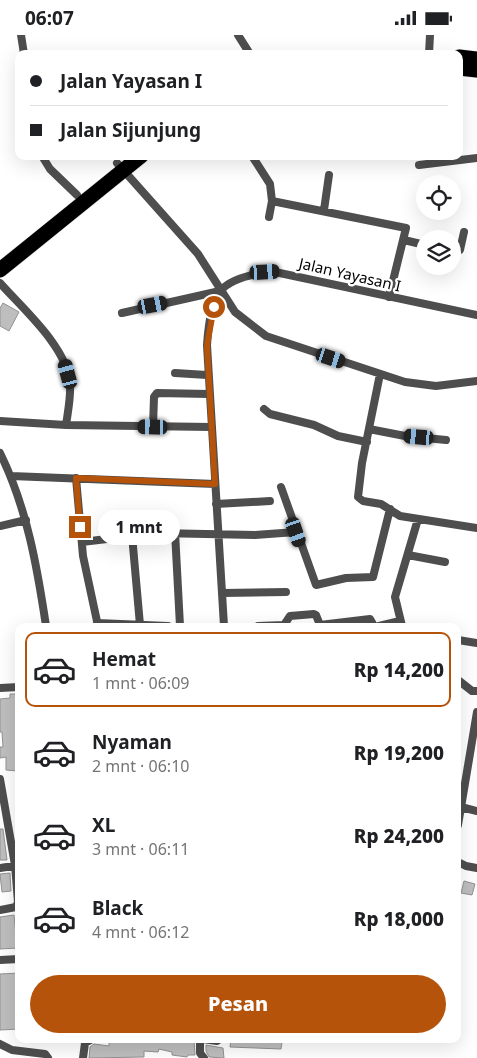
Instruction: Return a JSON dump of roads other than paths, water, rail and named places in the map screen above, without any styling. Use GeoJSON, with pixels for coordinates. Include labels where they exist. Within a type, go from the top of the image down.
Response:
{"type":"FeatureCollection","features":[{"type":"Feature","properties":{"kind":"highway"},"geometry":{"type":"LineString","coordinates":[[463,57],[477,59]]}},
{"type":"Feature","properties":{"kind":"highway"},"geometry":{"type":"LineString","coordinates":[[463,68],[477,70]]}},
{"type":"Feature","properties":{"kind":"highway"},"geometry":{"type":"LineString","coordinates":[[0,257],[77,195],[122,163]]}},
{"type":"Feature","properties":{"kind":"highway"},"geometry":{"type":"LineString","coordinates":[[0,270],[122,163]]}},
{"type":"Feature","properties":{"kind":"street"},"geometry":{"type":"LineString","coordinates":[[21,35],[23,50]]}},
{"type":"Feature","properties":{"kind":"street"},"geometry":{"type":"LineString","coordinates":[[238,35],[247,50]]}},
{"type":"Feature","properties":{"kind":"street"},"geometry":{"type":"LineString","coordinates":[[429,50],[430,35]]}},
{"type":"Feature","properties":{"kind":"street"},"geometry":{"type":"LineString","coordinates":[[463,160],[477,158]]}},
{"type":"Feature","properties":{"kind":"street"},"geometry":{"type":"LineString","coordinates":[[44,160],[50,169],[77,195]]}},
{"type":"Feature","properties":{"kind":"street"},"geometry":{"type":"LineString","coordinates":[[254,160],[270,185],[272,201],[270,217]]}},
{"type":"Feature","properties":{"kind":"street"},"geometry":{"type":"LineString","coordinates":[[419,165],[460,160]]}},
{"type":"Feature","properties":{"kind":"street"},"geometry":{"type":"LineString","coordinates":[[122,163],[198,253],[220,291],[242,319],[266,336],[405,382],[422,385],[477,381]]}},
{"type":"Feature","properties":{"kind":"street"},"geometry":{"type":"LineString","coordinates":[[324,210],[329,175]]}},
{"type":"Feature","properties":{"kind":"street"},"geometry":{"type":"LineString","coordinates":[[272,201],[405,227],[407,231],[389,297]]}},
{"type":"Feature","properties":{"kind":"street"},"geometry":{"type":"LineString","coordinates":[[461,246],[464,232]]}},
{"type":"Feature","properties":{"kind":"street"},"geometry":{"type":"LineString","coordinates":[[404,240],[416,243]]}},
{"type":"Feature","properties":{"kind":"street","name":"Jalan Yayasan I"},"geometry":{"type":"LineString","coordinates":[[122,313],[220,291],[246,275],[275,271],[477,315]]}},
{"type":"Feature","properties":{"kind":"street"},"geometry":{"type":"LineString","coordinates":[[0,283],[46,334],[66,364],[70,383],[66,425]]}},
{"type":"Feature","properties":{"kind":"street"},"geometry":{"type":"LineString","coordinates":[[220,291],[212,313],[208,336],[207,375],[224,623]]}},
{"type":"Feature","properties":{"kind":"street"},"geometry":{"type":"LineString","coordinates":[[175,373],[207,375]]}},
{"type":"Feature","properties":{"kind":"street"},"geometry":{"type":"LineString","coordinates":[[380,374],[358,497],[390,509],[397,515],[477,528]]}},
{"type":"Feature","properties":{"kind":"street"},"geometry":{"type":"LineString","coordinates":[[153,427],[154,397],[157,393],[209,394]]}},
{"type":"Feature","properties":{"kind":"street"},"geometry":{"type":"LineString","coordinates":[[264,409],[270,414],[310,423],[338,436],[367,442]]}},
{"type":"Feature","properties":{"kind":"street"},"geometry":{"type":"LineString","coordinates":[[0,421],[66,425],[212,427]]}},
{"type":"Feature","properties":{"kind":"street"},"geometry":{"type":"LineString","coordinates":[[369,429],[405,436],[446,440]]}},
{"type":"Feature","properties":{"kind":"street"},"geometry":{"type":"LineString","coordinates":[[0,453],[11,476],[26,520],[45,623]]}},
{"type":"Feature","properties":{"kind":"street"},"geometry":{"type":"LineString","coordinates":[[11,476],[215,484]]}},
{"type":"Feature","properties":{"kind":"street"},"geometry":{"type":"LineString","coordinates":[[76,478],[82,542],[97,623]]}},
{"type":"Feature","properties":{"kind":"street"},"geometry":{"type":"LineString","coordinates":[[281,487],[314,584],[346,578],[372,578],[375,575],[390,509]]}},
{"type":"Feature","properties":{"kind":"street"},"geometry":{"type":"LineString","coordinates":[[216,505],[270,501]]}},
{"type":"Feature","properties":{"kind":"street"},"geometry":{"type":"LineString","coordinates":[[401,623],[395,597],[418,519]]}},
{"type":"Feature","properties":{"kind":"street"},"geometry":{"type":"LineString","coordinates":[[0,526],[26,520]]}},
{"type":"Feature","properties":{"kind":"street"},"geometry":{"type":"LineString","coordinates":[[82,542],[132,535],[175,532],[279,534],[296,532]]}},
{"type":"Feature","properties":{"kind":"street"},"geometry":{"type":"LineString","coordinates":[[175,532],[180,623]]}},
{"type":"Feature","properties":{"kind":"street"},"geometry":{"type":"LineString","coordinates":[[132,535],[140,623]]}},
{"type":"Feature","properties":{"kind":"street"},"geometry":{"type":"LineString","coordinates":[[408,555],[445,562]]}},
{"type":"Feature","properties":{"kind":"street"},"geometry":{"type":"LineString","coordinates":[[222,593],[286,591]]}},
{"type":"Feature","properties":{"kind":"street"},"geometry":{"type":"LineString","coordinates":[[285,623],[290,616],[314,615],[316,615],[319,623]]}},
{"type":"Feature","properties":{"kind":"street"},"geometry":{"type":"LineString","coordinates":[[337,623],[370,619],[372,623]]}},
{"type":"Feature","properties":{"kind":"street"},"geometry":{"type":"LineString","coordinates":[[461,641],[477,643]]}},
{"type":"Feature","properties":{"kind":"street"},"geometry":{"type":"LineString","coordinates":[[461,682],[472,691],[477,691]]}},
{"type":"Feature","properties":{"kind":"street"},"geometry":{"type":"LineString","coordinates":[[0,688],[15,687]]}},
{"type":"Feature","properties":{"kind":"street"},"geometry":{"type":"LineString","coordinates":[[477,712],[461,807],[477,811]]}},
{"type":"Feature","properties":{"kind":"street"},"geometry":{"type":"LineString","coordinates":[[0,779],[4,818],[15,858]]}},
{"type":"Feature","properties":{"kind":"street"},"geometry":{"type":"LineString","coordinates":[[461,864],[477,868]]}},
{"type":"Feature","properties":{"kind":"street"},"geometry":{"type":"LineString","coordinates":[[0,868],[15,865]]}},
{"type":"Feature","properties":{"kind":"street"},"geometry":{"type":"LineString","coordinates":[[0,910],[15,907]]}},
{"type":"Feature","properties":{"kind":"street"},"geometry":{"type":"LineString","coordinates":[[0,960],[15,959]]}},
{"type":"Feature","properties":{"kind":"street"},"geometry":{"type":"LineString","coordinates":[[83,1058],[85,1043]]}},
{"type":"Feature","properties":{"kind":"street"},"geometry":{"type":"LineString","coordinates":[[201,1043],[200,1053],[204,1058]]}},
{"type":"Feature","properties":{"kind":"street"},"geometry":{"type":"LineString","coordinates":[[0,1044],[11,1054],[48,1056]]}}]}
